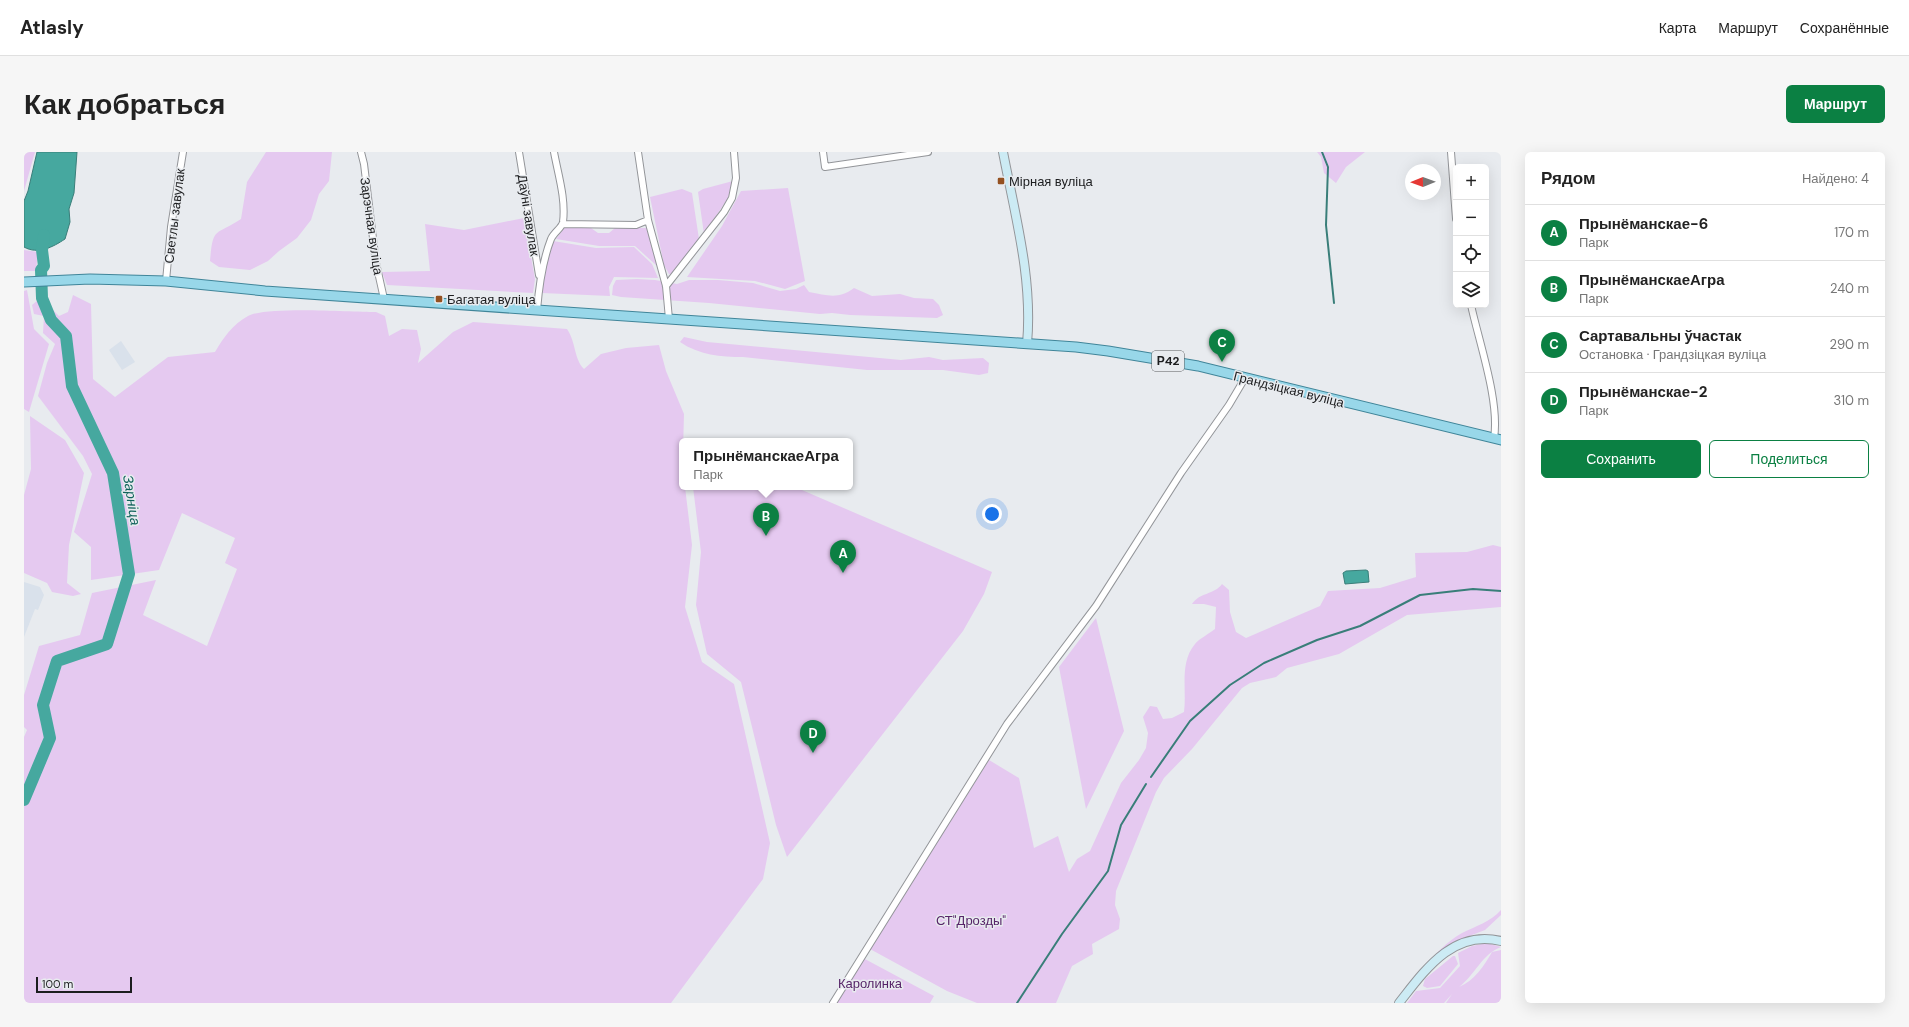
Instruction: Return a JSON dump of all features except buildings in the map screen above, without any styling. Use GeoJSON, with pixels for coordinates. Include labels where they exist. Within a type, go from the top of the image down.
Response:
{"type":"FeatureCollection","features":[{"type":"Feature","properties":{"kind":"main road","name":"Р42"},"geometry":{"type":"LineString","coordinates":[[28,282],[167,277],[265,291],[1027,344]]}},
{"type":"Feature","properties":{"kind":"main road","name":"Грандзіцкая вуліца"},"geometry":{"type":"LineString","coordinates":[[1027,344],[1108,351],[1198,366],[1498,439]]}},
{"type":"Feature","properties":{"kind":"street","name":"Светлы завулак"},"geometry":{"type":"LineString","coordinates":[[167,277],[171,227],[182,152]]}},
{"type":"Feature","properties":{"kind":"street","name":"Зарэчная вуліца"},"geometry":{"type":"LineString","coordinates":[[361,152],[364,164],[376,263],[384,299]]}},
{"type":"Feature","properties":{"kind":"street","name":"Даўні завулак"},"geometry":{"type":"LineString","coordinates":[[519,152],[539,278]]}},
{"type":"Feature","properties":{"kind":"street"},"geometry":{"type":"LineString","coordinates":[[537,310],[539,278],[552,237],[563,224],[564,209],[554,152]]}},
{"type":"Feature","properties":{"kind":"street"},"geometry":{"type":"LineString","coordinates":[[638,152],[648,220],[666,286],[666,302],[669,319]]}},
{"type":"Feature","properties":{"kind":"street"},"geometry":{"type":"LineString","coordinates":[[666,286],[724,212],[732,198],[736,178],[734,152]]}},
{"type":"Feature","properties":{"kind":"street"},"geometry":{"type":"LineString","coordinates":[[823,152],[825,167],[911,153],[928,152]]}},
{"type":"Feature","properties":{"kind":"street"},"geometry":{"type":"LineString","coordinates":[[1003,152],[1027,283],[1030,314],[1027,344]]}},
{"type":"Feature","properties":{"kind":"street"},"geometry":{"type":"LineString","coordinates":[[1452,152],[1455,200]]}},
{"type":"Feature","properties":{"kind":"street"},"geometry":{"type":"LineString","coordinates":[[563,224],[636,225],[648,220]]}},
{"type":"Feature","properties":{"kind":"street"},"geometry":{"type":"LineString","coordinates":[[1472,308],[1493,400],[1498,439]]}},
{"type":"Feature","properties":{"kind":"street"},"geometry":{"type":"LineString","coordinates":[[833,1003],[1007,724],[1096,606],[1181,473],[1229,405],[1245,378]]}},
{"type":"Feature","properties":{"kind":"street"},"geometry":{"type":"LineString","coordinates":[[1399,1003],[1434,961],[1452,949],[1471,939],[1486,938],[1501,941]]}},
{"type":"Feature","properties":{"kind":"shaded area"},"geometry":{"type":"Polygon","coordinates":[[[37,152],[77,152],[74,193],[69,209],[70,222],[65,239],[56,245],[40,250],[24,247],[24,201],[28,191],[37,152]]]}},
{"type":"Feature","properties":{"kind":"shaded area"},"geometry":{"type":"Polygon","coordinates":[[[121,341],[135,362],[122,370],[109,350],[121,341]]]}},
{"type":"Feature","properties":{"kind":"shaded area"},"geometry":{"type":"Polygon","coordinates":[[[1346,571],[1368,571],[1369,582],[1345,584],[1343,573],[1346,571]]]}},
{"type":"Feature","properties":{"kind":"shaded area"},"geometry":{"type":"Polygon","coordinates":[[[24,582],[40,587],[44,595],[38,610],[35,609],[24,637],[24,582]]]}},
{"type":"Feature","properties":{"kind":"green space"},"geometry":{"type":"Polygon","coordinates":[[[24,152],[35,152],[24,191],[24,152]]]}},
{"type":"Feature","properties":{"kind":"green space"},"geometry":{"type":"Polygon","coordinates":[[[266,152],[332,152],[329,181],[319,194],[311,220],[297,238],[268,261],[250,270],[219,267],[210,261],[214,237],[217,233],[241,219],[247,182],[266,152]]]}},
{"type":"Feature","properties":{"kind":"green space"},"geometry":{"type":"Polygon","coordinates":[[[1317,152],[1365,152],[1346,167],[1336,183],[1324,173],[1321,157],[1317,152]]]}},
{"type":"Feature","properties":{"kind":"green space"},"geometry":{"type":"Polygon","coordinates":[[[733,181],[728,198],[704,234],[698,192],[703,189],[733,181]]]}},
{"type":"Feature","properties":{"kind":"green space"},"geometry":{"type":"Polygon","coordinates":[[[788,188],[805,281],[785,289],[755,281],[687,277],[722,226],[741,191],[788,188]]]}},
{"type":"Feature","properties":{"kind":"green space"},"geometry":{"type":"Polygon","coordinates":[[[682,189],[692,193],[699,239],[673,274],[669,274],[664,265],[650,197],[682,189]]]}},
{"type":"Feature","properties":{"kind":"green space"},"geometry":{"type":"Polygon","coordinates":[[[524,218],[535,279],[533,293],[387,285],[382,272],[430,271],[425,224],[464,230],[524,218]]]}},
{"type":"Feature","properties":{"kind":"green space"},"geometry":{"type":"Polygon","coordinates":[[[565,227],[591,228],[598,233],[609,233],[615,228],[648,228],[657,266],[635,246],[599,246],[556,239],[565,227]]]}},
{"type":"Feature","properties":{"kind":"green space"},"geometry":{"type":"Polygon","coordinates":[[[553,241],[596,248],[634,247],[652,264],[658,278],[614,277],[609,287],[610,296],[542,293],[543,279],[553,241]]]}},
{"type":"Feature","properties":{"kind":"green space"},"geometry":{"type":"Polygon","coordinates":[[[24,250],[38,252],[36,271],[24,271],[24,250]]]}},
{"type":"Feature","properties":{"kind":"green space"},"geometry":{"type":"Polygon","coordinates":[[[616,280],[655,280],[677,284],[689,280],[718,280],[753,283],[780,291],[796,289],[804,285],[809,292],[832,296],[843,294],[854,288],[872,296],[900,294],[914,298],[933,299],[939,305],[943,315],[937,318],[832,313],[820,314],[612,295],[613,286],[616,280]]]}},
{"type":"Feature","properties":{"kind":"green space"},"geometry":{"type":"Polygon","coordinates":[[[27,290],[34,329],[49,344],[29,412],[24,409],[24,291],[27,290]]]}},
{"type":"Feature","properties":{"kind":"green space"},"geometry":{"type":"Polygon","coordinates":[[[73,295],[91,304],[93,379],[115,397],[168,357],[215,352],[237,323],[248,316],[272,311],[309,310],[376,312],[385,316],[389,336],[402,329],[417,330],[421,349],[418,363],[453,332],[473,322],[567,329],[572,339],[578,360],[584,369],[601,354],[626,348],[659,345],[666,371],[684,414],[683,438],[679,438],[679,490],[685,490],[692,545],[685,607],[702,662],[734,684],[770,843],[763,879],[671,1003],[24,1003],[24,737],[27,730],[24,727],[24,695],[39,646],[80,635],[92,593],[156,580],[143,615],[207,646],[237,569],[225,563],[235,538],[182,513],[159,570],[91,580],[91,547],[74,532],[92,474],[83,456],[38,396],[47,363],[55,344],[43,333],[44,316],[34,314],[32,305],[38,300],[46,303],[59,316],[68,312],[73,295]]]}},
{"type":"Feature","properties":{"kind":"green space"},"geometry":{"type":"Polygon","coordinates":[[[684,337],[707,342],[901,360],[929,357],[943,360],[983,358],[989,363],[988,373],[979,375],[943,370],[867,370],[743,357],[718,356],[695,350],[680,342],[684,337]]]}},
{"type":"Feature","properties":{"kind":"green space"},"geometry":{"type":"Polygon","coordinates":[[[30,416],[65,440],[84,473],[69,545],[67,583],[81,594],[73,596],[52,592],[47,583],[24,573],[24,495],[31,469],[30,416]]]}},
{"type":"Feature","properties":{"kind":"green space"},"geometry":{"type":"Polygon","coordinates":[[[693,490],[802,490],[992,572],[984,594],[963,631],[787,857],[776,825],[741,682],[707,654],[696,605],[701,552],[693,490]]]}},
{"type":"Feature","properties":{"kind":"green space","name":"СТ\"Дрозды\""},"geometry":{"type":"Polygon","coordinates":[[[1493,545],[1501,547],[1501,607],[1407,615],[1339,654],[1287,668],[1276,677],[1250,683],[1242,688],[1192,749],[1164,778],[1156,792],[1116,891],[1115,905],[1120,919],[1119,929],[1092,944],[1093,954],[1072,966],[1056,1003],[977,1003],[947,991],[870,949],[989,760],[1019,778],[1034,848],[1058,836],[1069,872],[1077,859],[1090,851],[1121,783],[1139,760],[1146,748],[1148,733],[1143,717],[1150,706],[1157,707],[1163,719],[1172,718],[1184,712],[1185,668],[1190,651],[1199,640],[1215,629],[1216,607],[1204,604],[1192,604],[1199,597],[1219,588],[1222,584],[1229,590],[1230,612],[1236,632],[1246,638],[1320,606],[1328,591],[1380,588],[1416,577],[1415,553],[1467,552],[1493,545]]]}},
{"type":"Feature","properties":{"kind":"green space"},"geometry":{"type":"Polygon","coordinates":[[[1096,618],[1124,731],[1086,809],[1059,667],[1096,618]]]}},
{"type":"Feature","properties":{"kind":"green space"},"geometry":{"type":"Polygon","coordinates":[[[1501,910],[1501,915],[1485,930],[1459,940],[1423,968],[1451,940],[1462,933],[1488,921],[1501,910]]]}},
{"type":"Feature","properties":{"kind":"green space"},"geometry":{"type":"Polygon","coordinates":[[[1487,943],[1501,947],[1492,952],[1501,950],[1501,1003],[1446,1003],[1452,994],[1444,1003],[1407,1003],[1416,991],[1440,988],[1460,966],[1458,953],[1472,946],[1487,943]],[[1492,952],[1459,987],[1474,977],[1482,968],[1492,952]]]}},
{"type":"Feature","properties":{"kind":"green space"},"geometry":{"type":"Polygon","coordinates":[[[1453,956],[1455,956],[1458,964],[1440,986],[1427,988],[1423,986],[1425,979],[1453,956]]]}},
{"type":"Feature","properties":{"kind":"green space","name":"Каролинка"},"geometry":{"type":"Polygon","coordinates":[[[863,958],[934,996],[930,1003],[835,1003],[863,958]]]}},
{"type":"Feature","properties":{"kind":"waterway"},"geometry":{"type":"LineString","coordinates":[[1322,152],[1328,167],[1326,225],[1334,303]]}},
{"type":"Feature","properties":{"kind":"waterway","name":"Зарніца"},"geometry":{"type":"LineString","coordinates":[[24,800],[50,738],[43,705],[57,661],[107,644],[129,574],[113,473],[72,386],[66,336],[51,320],[42,298],[41,270],[44,266],[42,250],[44,235]]}},
{"type":"Feature","properties":{"kind":"waterway"},"geometry":{"type":"LineString","coordinates":[[1151,777],[1190,721],[1230,685],[1264,663],[1317,640],[1360,626],[1420,595],[1473,589],[1501,591]]}},
{"type":"Feature","properties":{"kind":"waterway"},"geometry":{"type":"LineString","coordinates":[[1017,1003],[1062,934],[1108,871],[1121,825],[1146,784]]}},
{"type":"Feature","properties":{"kind":"place","name":"Мірная вуліца"},"geometry":{"type":"Point","coordinates":[1001,181]}},
{"type":"Feature","properties":{"kind":"place","name":"Багатая вуліца"},"geometry":{"type":"Point","coordinates":[439,299]}},
{"type":"Feature","properties":{"kind":"place","name":"Сартавальны ўчастак"},"geometry":{"type":"Point","coordinates":[1222,362]}},
{"type":"Feature","properties":{"kind":"place","name":"ПрынёманскаеАгра"},"geometry":{"type":"Point","coordinates":[766,536]}},
{"type":"Feature","properties":{"kind":"place","name":"Прынёманскае-6"},"geometry":{"type":"Point","coordinates":[843,573]}},
{"type":"Feature","properties":{"kind":"place","name":"Прынёманскае-2"},"geometry":{"type":"Point","coordinates":[813,753]}}]}
